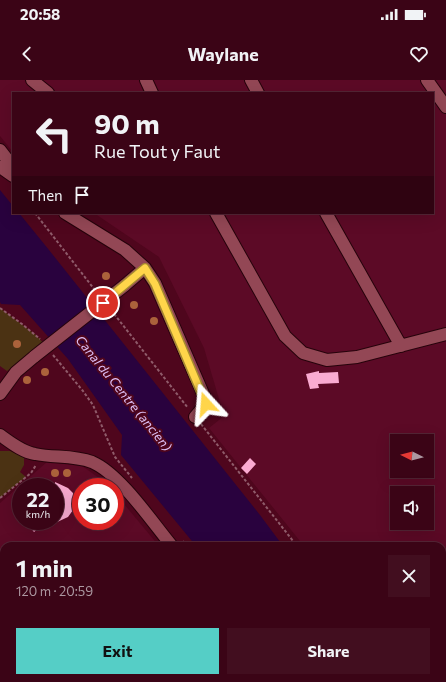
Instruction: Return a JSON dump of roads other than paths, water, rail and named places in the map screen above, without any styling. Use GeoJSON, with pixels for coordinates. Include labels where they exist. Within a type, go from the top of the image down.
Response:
{"type":"FeatureCollection","features":[{"type":"Feature","properties":{"kind":"street"},"geometry":{"type":"LineString","coordinates":[[32,80],[47,92]]}},
{"type":"Feature","properties":{"kind":"street"},"geometry":{"type":"LineString","coordinates":[[146,80],[152,92]]}},
{"type":"Feature","properties":{"kind":"street"},"geometry":{"type":"LineString","coordinates":[[251,80],[257,92]]}},
{"type":"Feature","properties":{"kind":"street"},"geometry":{"type":"LineString","coordinates":[[426,80],[446,107]]}},
{"type":"Feature","properties":{"kind":"street"},"geometry":{"type":"LineString","coordinates":[[0,150],[12,166]]}},
{"type":"Feature","properties":{"kind":"street"},"geometry":{"type":"LineString","coordinates":[[0,167],[12,175]]}},
{"type":"Feature","properties":{"kind":"street"},"geometry":{"type":"LineString","coordinates":[[66,214],[125,250],[145,268],[155,284],[204,396],[206,404],[195,417]]}},
{"type":"Feature","properties":{"kind":"street"},"geometry":{"type":"LineString","coordinates":[[217,214],[285,336],[304,353],[326,360],[357,357],[446,334]]}},
{"type":"Feature","properties":{"kind":"street"},"geometry":{"type":"LineString","coordinates":[[327,214],[400,346]]}},
{"type":"Feature","properties":{"kind":"street"},"geometry":{"type":"LineString","coordinates":[[0,394],[16,372],[145,268]]}},
{"type":"Feature","properties":{"kind":"street"},"geometry":{"type":"LineString","coordinates":[[0,435],[33,454],[78,458],[92,463],[104,470],[176,542]]}},
{"type":"Feature","properties":{"kind":"water","name":"Canal du Centre (ancien)"},"geometry":{"type":"Polygon","coordinates":[[[0,190],[12,205],[12,214],[20,214],[280,542],[193,542],[121,455],[122,435],[68,359],[20,305],[1,304],[0,190]]]}}]}
